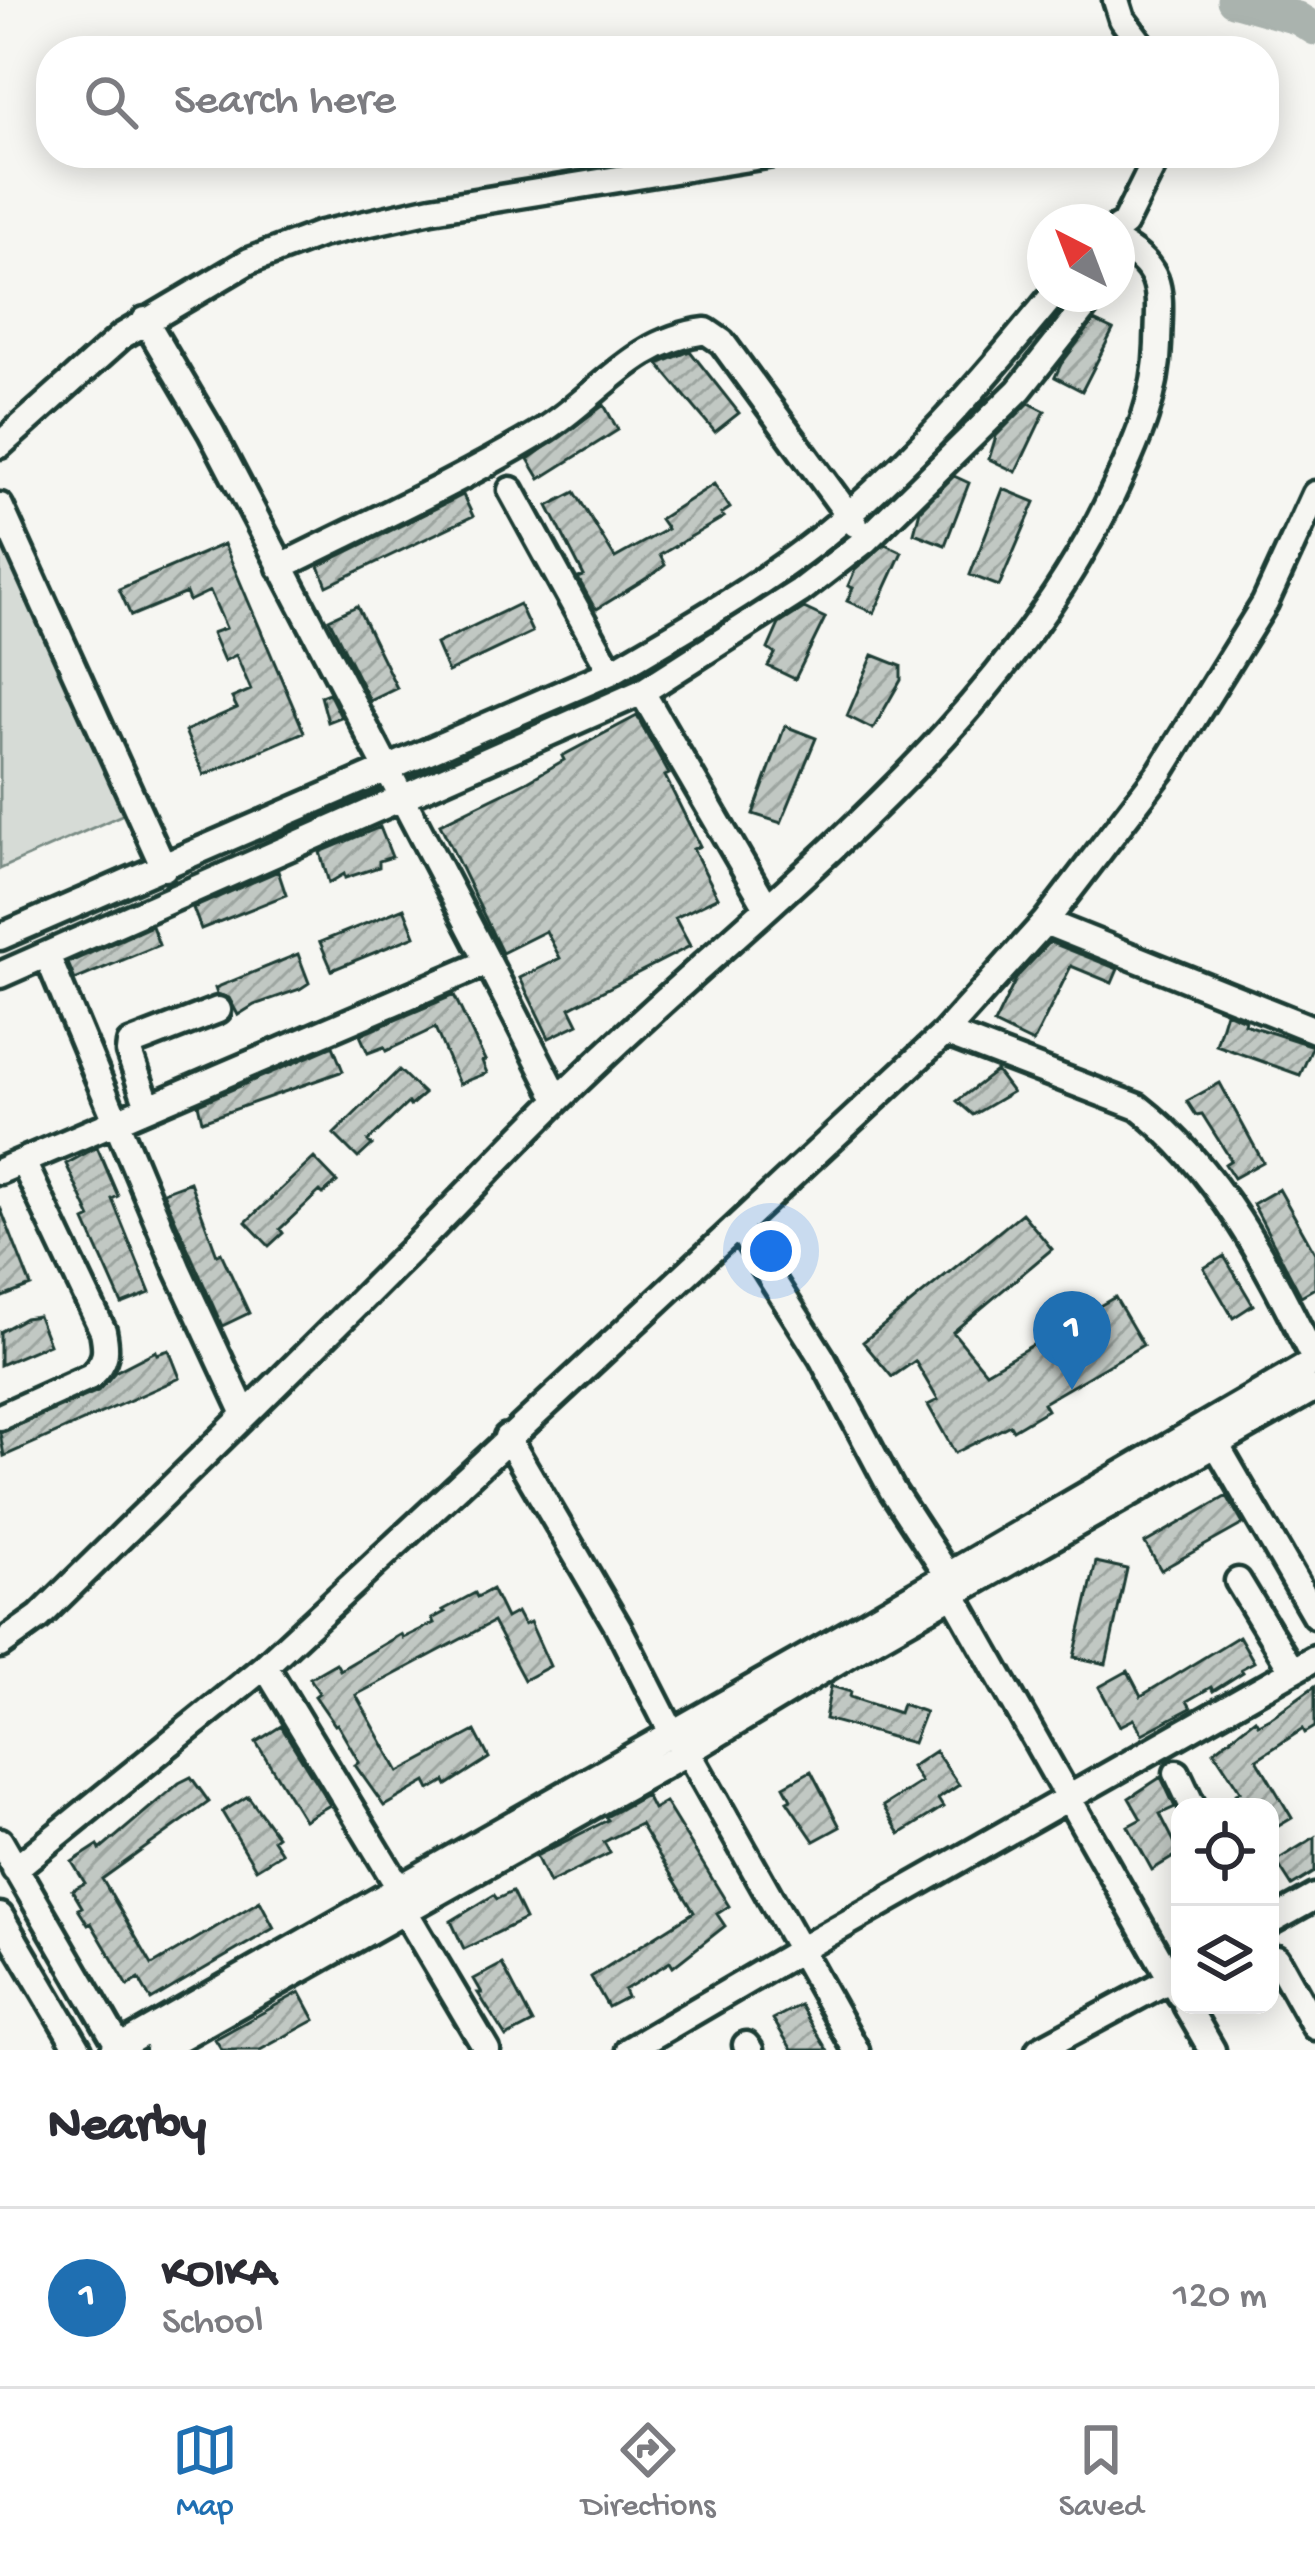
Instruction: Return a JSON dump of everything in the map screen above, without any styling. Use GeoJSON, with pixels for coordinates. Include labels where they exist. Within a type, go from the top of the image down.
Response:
{"type":"FeatureCollection","features":[{"type":"Feature","properties":{"kind":"street"},"geometry":{"type":"LineString","coordinates":[[1116,0],[1135,36]]}},
{"type":"Feature","properties":{"kind":"street"},"geometry":{"type":"LineString","coordinates":[[0,446],[145,320],[249,261],[321,234],[432,209],[686,168]]}},
{"type":"Feature","properties":{"kind":"street"},"geometry":{"type":"LineString","coordinates":[[1135,209],[1153,168]]}},
{"type":"Feature","properties":{"kind":"street"},"geometry":{"type":"LineString","coordinates":[[0,1645],[39,1617],[558,1100],[844,837],[969,705],[1076,567],[1144,426],[1152,390],[1160,288],[1147,262],[1135,253]]}},
{"type":"Feature","properties":{"kind":"street"},"geometry":{"type":"LineString","coordinates":[[0,938],[611,672],[800,554],[849,515],[971,394],[1039,312]]}},
{"type":"Feature","properties":{"kind":"street"},"geometry":{"type":"LineString","coordinates":[[0,975],[643,692],[800,591],[866,540],[1018,390],[1081,312]]}},
{"type":"Feature","properties":{"kind":"street"},"geometry":{"type":"LineString","coordinates":[[145,320],[211,433],[558,1100]]}},
{"type":"Feature","properties":{"kind":"street"},"geometry":{"type":"LineString","coordinates":[[280,567],[464,476],[544,430],[598,384],[644,354],[683,334],[706,332],[722,342],[866,540]]}},
{"type":"Feature","properties":{"kind":"street"},"geometry":{"type":"LineString","coordinates":[[511,490],[611,672]]}},
{"type":"Feature","properties":{"kind":"street"},"geometry":{"type":"LineString","coordinates":[[0,506],[164,868]]}},
{"type":"Feature","properties":{"kind":"street"},"geometry":{"type":"LineString","coordinates":[[15,1868],[266,1666],[945,1033],[1045,922],[1162,771],[1265,603],[1312,508]]}},
{"type":"Feature","properties":{"kind":"street"},"geometry":{"type":"LineString","coordinates":[[643,692],[767,907]]}},
{"type":"Feature","properties":{"kind":"street"},"geometry":{"type":"LineString","coordinates":[[1045,922],[1315,1030]]}},
{"type":"Feature","properties":{"kind":"street"},"geometry":{"type":"LineString","coordinates":[[47,955],[178,1270],[245,1414]]}},
{"type":"Feature","properties":{"kind":"street"},"geometry":{"type":"LineString","coordinates":[[0,1417],[91,1376],[107,1352],[104,1331],[11,1166],[488,962]]}},
{"type":"Feature","properties":{"kind":"street"},"geometry":{"type":"LineString","coordinates":[[148,1106],[130,1044],[218,1010]]}},
{"type":"Feature","properties":{"kind":"street"},"geometry":{"type":"LineString","coordinates":[[0,1841],[118,2049],[671,1731],[1216,1444],[1315,1361],[1237,1216],[1192,1153],[1165,1128],[1138,1107],[945,1033]]}},
{"type":"Feature","properties":{"kind":"street"},"geometry":{"type":"LineString","coordinates":[[739,1227],[822,1358],[892,1490],[1171,1972]]}},
{"type":"Feature","properties":{"kind":"street"},"geometry":{"type":"LineString","coordinates":[[158,2050],[688,1752],[950,1584],[1264,1404],[1315,1388]]}},
{"type":"Feature","properties":{"kind":"street"},"geometry":{"type":"LineString","coordinates":[[508,1437],[856,2050]]}},
{"type":"Feature","properties":{"kind":"street"},"geometry":{"type":"LineString","coordinates":[[1216,1444],[1315,1615]]}},
{"type":"Feature","properties":{"kind":"street"},"geometry":{"type":"LineString","coordinates":[[1238,1582],[1292,1670]]}},
{"type":"Feature","properties":{"kind":"street"},"geometry":{"type":"LineString","coordinates":[[629,2050],[1315,1658]]}},
{"type":"Feature","properties":{"kind":"street"},"geometry":{"type":"LineString","coordinates":[[266,1666],[398,1886]]}},
{"type":"Feature","properties":{"kind":"street"},"geometry":{"type":"LineString","coordinates":[[1177,1774],[1189,1798]]}},
{"type":"Feature","properties":{"kind":"street"},"geometry":{"type":"LineString","coordinates":[[1279,1917],[1315,1897]]}},
{"type":"Feature","properties":{"kind":"street"},"geometry":{"type":"LineString","coordinates":[[406,1912],[487,2050]]}},
{"type":"Feature","properties":{"kind":"street"},"geometry":{"type":"LineString","coordinates":[[0,1916],[79,2050]]}},
{"type":"Feature","properties":{"kind":"street"},"geometry":{"type":"LineString","coordinates":[[1279,1963],[1315,2027]]}},
{"type":"Feature","properties":{"kind":"street"},"geometry":{"type":"LineString","coordinates":[[1039,2050],[1171,1985]]}},
{"type":"Feature","properties":{"kind":"street"},"geometry":{"type":"LineString","coordinates":[[1191,2014],[1212,2050]]}},
{"type":"Feature","properties":{"kind":"shaded area"},"geometry":{"type":"Polygon","coordinates":[[[11,547],[126,813],[0,869],[0,552],[11,547]]]}},
{"type":"Feature","properties":{"kind":"building"},"geometry":{"type":"Polygon","coordinates":[[[1094,321],[1113,330],[1082,391],[1055,377],[1094,321]]]}},
{"type":"Feature","properties":{"kind":"building"},"geometry":{"type":"Polygon","coordinates":[[[690,351],[739,413],[715,432],[658,364],[690,351]]]}},
{"type":"Feature","properties":{"kind":"building"},"geometry":{"type":"Polygon","coordinates":[[[1029,403],[1045,411],[1016,472],[989,459],[996,436],[1029,403]]]}},
{"type":"Feature","properties":{"kind":"building"},"geometry":{"type":"Polygon","coordinates":[[[604,405],[618,430],[540,479],[528,459],[604,405]]]}},
{"type":"Feature","properties":{"kind":"building"},"geometry":{"type":"Polygon","coordinates":[[[954,476],[969,483],[945,545],[914,533],[920,510],[954,476]]]}},
{"type":"Feature","properties":{"kind":"building"},"geometry":{"type":"Polygon","coordinates":[[[714,484],[730,508],[721,514],[724,517],[660,555],[665,565],[655,573],[594,607],[578,578],[584,576],[548,506],[575,492],[615,558],[667,529],[660,519],[714,484]]]}},
{"type":"Feature","properties":{"kind":"building"},"geometry":{"type":"Polygon","coordinates":[[[1003,489],[1035,502],[999,586],[970,575],[1003,489]]]}},
{"type":"Feature","properties":{"kind":"building"},"geometry":{"type":"Polygon","coordinates":[[[463,495],[473,516],[327,586],[319,566],[463,495]]]}},
{"type":"Feature","properties":{"kind":"building"},"geometry":{"type":"Polygon","coordinates":[[[224,544],[304,732],[204,775],[185,731],[237,708],[232,698],[251,690],[236,655],[224,661],[212,633],[226,628],[210,591],[189,601],[186,593],[131,616],[119,589],[224,544]]]}},
{"type":"Feature","properties":{"kind":"building"},"geometry":{"type":"Polygon","coordinates":[[[885,544],[902,552],[874,613],[847,601],[853,588],[848,586],[855,570],[885,544]]]}},
{"type":"Feature","properties":{"kind":"building"},"geometry":{"type":"Polygon","coordinates":[[[519,604],[532,632],[448,672],[436,644],[519,604]]]}},
{"type":"Feature","properties":{"kind":"building"},"geometry":{"type":"Polygon","coordinates":[[[357,606],[397,688],[370,701],[329,619],[357,606]]]}},
{"type":"Feature","properties":{"kind":"building"},"geometry":{"type":"Polygon","coordinates":[[[804,608],[825,618],[795,679],[768,666],[775,654],[768,649],[779,624],[804,608]]]}},
{"type":"Feature","properties":{"kind":"building"},"geometry":{"type":"Polygon","coordinates":[[[873,655],[901,666],[901,680],[873,729],[847,716],[873,655]]]}},
{"type":"Feature","properties":{"kind":"building"},"geometry":{"type":"Polygon","coordinates":[[[329,693],[341,717],[328,722],[321,696],[329,693]]]}},
{"type":"Feature","properties":{"kind":"building"},"geometry":{"type":"Polygon","coordinates":[[[637,716],[669,774],[665,776],[700,846],[693,849],[718,897],[675,918],[690,946],[570,1008],[578,1024],[549,1038],[520,978],[560,958],[546,931],[502,953],[440,824],[528,781],[564,760],[562,756],[637,716]]]}},
{"type":"Feature","properties":{"kind":"building"},"geometry":{"type":"Polygon","coordinates":[[[785,726],[816,738],[781,823],[753,814],[785,726]]]}},
{"type":"Feature","properties":{"kind":"building"},"geometry":{"type":"Polygon","coordinates":[[[380,827],[392,857],[379,861],[379,867],[345,878],[344,874],[329,883],[320,852],[380,827]]]}},
{"type":"Feature","properties":{"kind":"building"},"geometry":{"type":"Polygon","coordinates":[[[278,871],[286,895],[201,929],[193,908],[278,871]]]}},
{"type":"Feature","properties":{"kind":"building"},"geometry":{"type":"Polygon","coordinates":[[[404,908],[415,936],[332,970],[320,942],[404,908]]]}},
{"type":"Feature","properties":{"kind":"building"},"geometry":{"type":"Polygon","coordinates":[[[152,926],[159,945],[75,980],[68,963],[152,926]]]}},
{"type":"Feature","properties":{"kind":"building"},"geometry":{"type":"Polygon","coordinates":[[[1050,942],[1118,969],[1112,983],[1071,966],[1033,1043],[994,1024],[1017,977],[1050,942]]]}},
{"type":"Feature","properties":{"kind":"building"},"geometry":{"type":"Polygon","coordinates":[[[298,954],[309,983],[300,989],[238,1015],[229,998],[217,994],[215,988],[298,954]]]}},
{"type":"Feature","properties":{"kind":"building"},"geometry":{"type":"Polygon","coordinates":[[[454,995],[487,1073],[459,1084],[435,1028],[386,1051],[384,1047],[368,1053],[360,1035],[454,995]]]}},
{"type":"Feature","properties":{"kind":"building"},"geometry":{"type":"Polygon","coordinates":[[[1226,1012],[1245,1020],[1244,1024],[1313,1046],[1300,1075],[1216,1045],[1226,1012]]]}},
{"type":"Feature","properties":{"kind":"building"},"geometry":{"type":"Polygon","coordinates":[[[333,1046],[343,1071],[202,1121],[198,1104],[333,1046]]]}},
{"type":"Feature","properties":{"kind":"building"},"geometry":{"type":"Polygon","coordinates":[[[399,1070],[424,1094],[368,1141],[372,1145],[358,1158],[334,1134],[399,1070]]]}},
{"type":"Feature","properties":{"kind":"building"},"geometry":{"type":"Polygon","coordinates":[[[996,1071],[1012,1092],[973,1115],[957,1101],[996,1071]]]}},
{"type":"Feature","properties":{"kind":"building"},"geometry":{"type":"Polygon","coordinates":[[[1220,1083],[1263,1162],[1234,1178],[1225,1164],[1231,1160],[1202,1114],[1196,1115],[1187,1101],[1220,1083]]]}},
{"type":"Feature","properties":{"kind":"building"},"geometry":{"type":"Polygon","coordinates":[[[97,1147],[118,1196],[112,1199],[150,1293],[122,1304],[66,1164],[97,1147]]]}},
{"type":"Feature","properties":{"kind":"building"},"geometry":{"type":"Polygon","coordinates":[[[314,1158],[337,1182],[323,1194],[320,1191],[269,1246],[246,1222],[314,1158]]]}},
{"type":"Feature","properties":{"kind":"building"},"geometry":{"type":"Polygon","coordinates":[[[190,1182],[217,1255],[221,1253],[249,1313],[222,1326],[163,1192],[190,1182]]]}},
{"type":"Feature","properties":{"kind":"building"},"geometry":{"type":"Polygon","coordinates":[[[1279,1189],[1315,1253],[1315,1288],[1301,1296],[1253,1204],[1279,1189]]]}},
{"type":"Feature","properties":{"kind":"building"},"geometry":{"type":"Polygon","coordinates":[[[0,1207],[31,1286],[0,1298],[0,1207]]]}},
{"type":"Feature","properties":{"kind":"building"},"geometry":{"type":"Polygon","coordinates":[[[1022,1213],[1052,1249],[953,1332],[986,1372],[1115,1297],[1143,1345],[1043,1403],[1047,1410],[1013,1430],[1010,1425],[955,1453],[928,1405],[938,1400],[915,1361],[892,1377],[863,1342],[1022,1213]]]}},
{"type":"Feature","properties":{"kind":"building"},"geometry":{"type":"Polygon","coordinates":[[[1224,1256],[1253,1305],[1233,1318],[1204,1268],[1224,1256]]]}},
{"type":"Feature","properties":{"kind":"building"},"geometry":{"type":"Polygon","coordinates":[[[38,1316],[49,1344],[0,1365],[0,1332],[38,1316]]]}},
{"type":"Feature","properties":{"kind":"building"},"geometry":{"type":"Polygon","coordinates":[[[169,1350],[180,1378],[4,1456],[0,1433],[98,1391],[115,1372],[156,1351],[169,1350]]]}},
{"type":"Feature","properties":{"kind":"building"},"geometry":{"type":"Polygon","coordinates":[[[1227,1496],[1243,1524],[1161,1570],[1145,1543],[1227,1496]]]}},
{"type":"Feature","properties":{"kind":"building"},"geometry":{"type":"Polygon","coordinates":[[[1096,1562],[1127,1569],[1106,1664],[1074,1657],[1096,1562]]]}},
{"type":"Feature","properties":{"kind":"building"},"geometry":{"type":"Polygon","coordinates":[[[492,1589],[506,1618],[517,1612],[524,1625],[530,1622],[550,1666],[524,1680],[493,1622],[356,1695],[399,1772],[475,1731],[489,1758],[447,1785],[445,1781],[430,1790],[426,1782],[384,1806],[355,1765],[359,1762],[337,1724],[315,1696],[319,1693],[310,1678],[336,1663],[340,1670],[401,1634],[403,1638],[434,1623],[432,1619],[443,1610],[492,1589]]]}},
{"type":"Feature","properties":{"kind":"building"},"geometry":{"type":"Polygon","coordinates":[[[1239,1636],[1254,1662],[1243,1672],[1187,1701],[1191,1708],[1142,1734],[1134,1719],[1120,1726],[1099,1687],[1128,1671],[1141,1696],[1239,1636]]]}},
{"type":"Feature","properties":{"kind":"building"},"geometry":{"type":"Polygon","coordinates":[[[831,1686],[899,1713],[902,1704],[925,1712],[913,1743],[825,1719],[831,1686]]]}},
{"type":"Feature","properties":{"kind":"building"},"geometry":{"type":"Polygon","coordinates":[[[1315,1686],[1315,1727],[1305,1733],[1303,1729],[1257,1759],[1292,1818],[1279,1826],[1279,1798],[1239,1798],[1236,1793],[1240,1791],[1214,1751],[1255,1719],[1258,1724],[1315,1686]]]}},
{"type":"Feature","properties":{"kind":"building"},"geometry":{"type":"Polygon","coordinates":[[[281,1726],[330,1805],[304,1820],[256,1742],[281,1726]]]}},
{"type":"Feature","properties":{"kind":"building"},"geometry":{"type":"Polygon","coordinates":[[[935,1751],[959,1785],[938,1799],[943,1807],[900,1834],[883,1806],[921,1782],[911,1767],[935,1751]]]}},
{"type":"Feature","properties":{"kind":"building"},"geometry":{"type":"Polygon","coordinates":[[[811,1771],[840,1827],[814,1841],[787,1801],[791,1799],[784,1786],[811,1771]]]}},
{"type":"Feature","properties":{"kind":"building"},"geometry":{"type":"Polygon","coordinates":[[[191,1777],[209,1802],[102,1879],[152,1965],[260,1901],[274,1928],[151,2000],[139,1979],[128,1986],[78,1909],[82,1907],[72,1890],[85,1883],[72,1862],[98,1845],[100,1850],[191,1777]]]}},
{"type":"Feature","properties":{"kind":"building"},"geometry":{"type":"Polygon","coordinates":[[[1161,1777],[1171,1798],[1171,1809],[1160,1814],[1171,1835],[1171,1858],[1152,1870],[1128,1826],[1141,1819],[1129,1798],[1161,1777]]]}},
{"type":"Feature","properties":{"kind":"building"},"geometry":{"type":"Polygon","coordinates":[[[646,1795],[653,1809],[665,1802],[729,1906],[717,1914],[725,1926],[673,1967],[670,1962],[624,1990],[627,1997],[608,2007],[591,1977],[694,1912],[640,1824],[604,1842],[610,1853],[549,1883],[536,1856],[646,1795]]]}},
{"type":"Feature","properties":{"kind":"building"},"geometry":{"type":"Polygon","coordinates":[[[248,1796],[277,1836],[273,1839],[282,1853],[256,1869],[222,1812],[248,1796]]]}},
{"type":"Feature","properties":{"kind":"building"},"geometry":{"type":"Polygon","coordinates":[[[1315,1837],[1315,1872],[1292,1886],[1279,1859],[1315,1837]]]}},
{"type":"Feature","properties":{"kind":"building"},"geometry":{"type":"Polygon","coordinates":[[[512,1892],[525,1919],[464,1949],[451,1921],[494,1895],[497,1899],[512,1892]]]}},
{"type":"Feature","properties":{"kind":"building"},"geometry":{"type":"Polygon","coordinates":[[[502,1964],[533,2023],[506,2037],[474,1979],[502,1964]]]}},
{"type":"Feature","properties":{"kind":"building"},"geometry":{"type":"Polygon","coordinates":[[[300,1992],[315,2020],[260,2050],[222,2050],[215,2039],[300,1992]]]}},
{"type":"Feature","properties":{"kind":"building"},"geometry":{"type":"Polygon","coordinates":[[[800,2005],[827,2050],[792,2050],[773,2019],[800,2005]]]}},
{"type":"Feature","properties":{"kind":"waterway"},"geometry":{"type":"LineString","coordinates":[[1233,0],[1297,18],[1315,29]]}},
{"type":"Feature","properties":{"kind":"place","name":"KOIKA"},"geometry":{"type":"Point","coordinates":[1072,1390]}}]}
